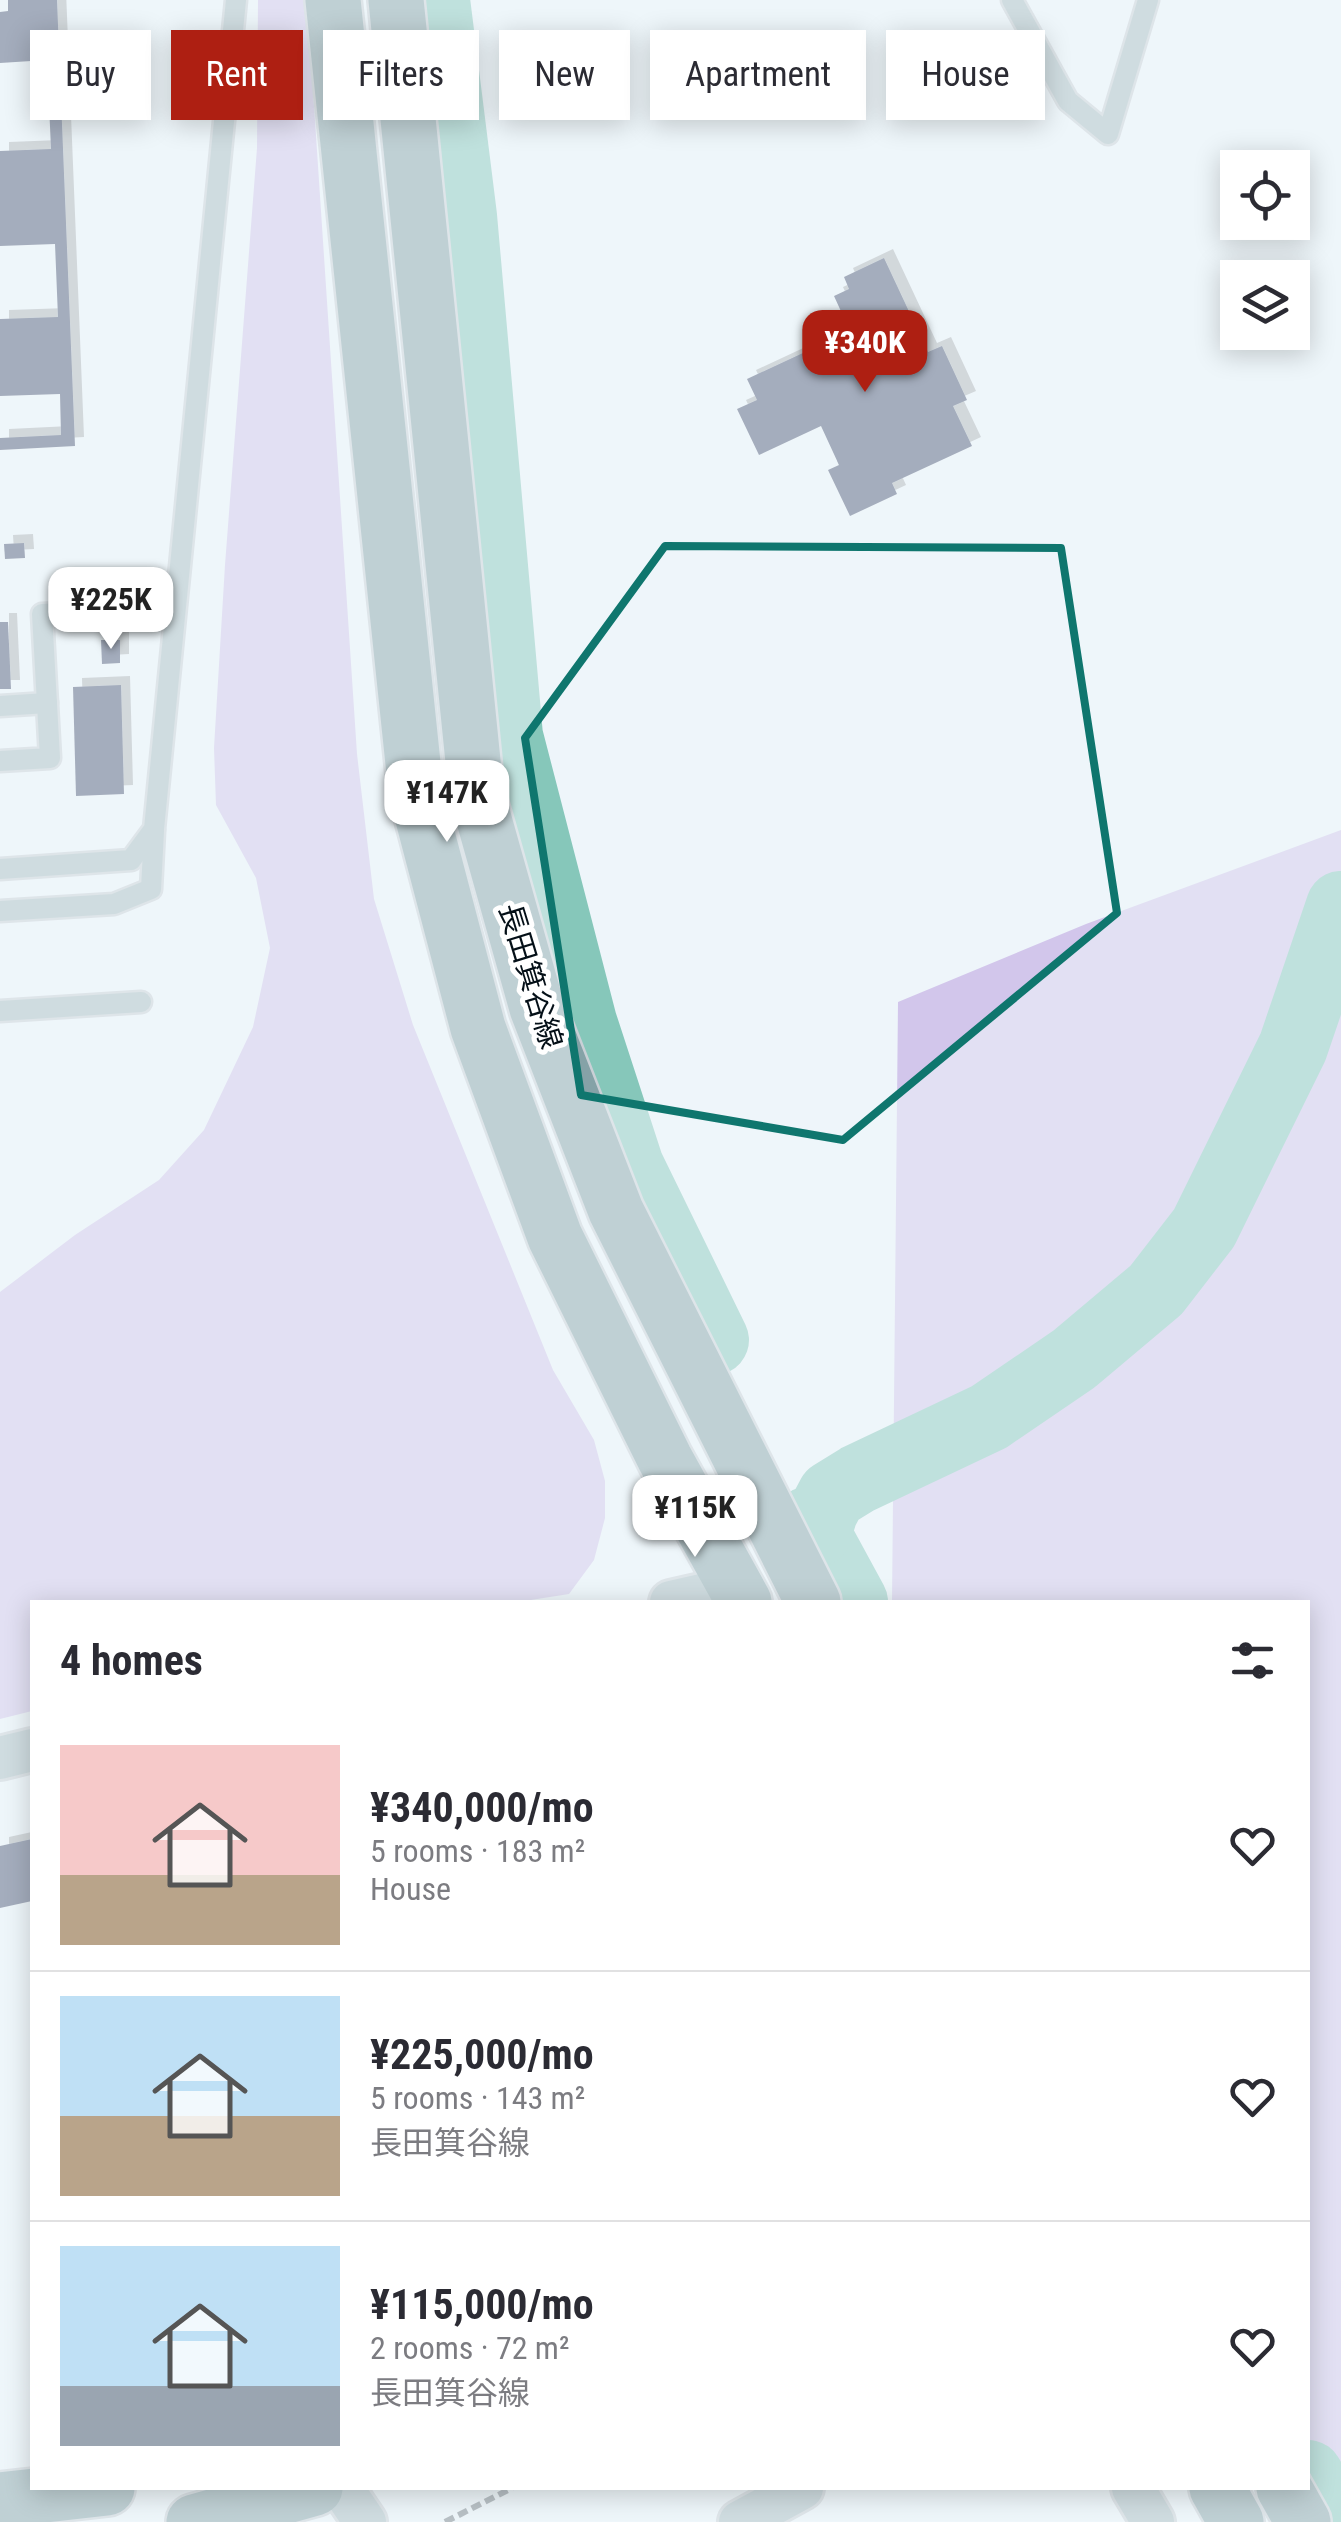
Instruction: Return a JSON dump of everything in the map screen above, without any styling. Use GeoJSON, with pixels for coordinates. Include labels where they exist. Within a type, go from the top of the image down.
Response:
{"type":"FeatureCollection","features":[{"type":"Feature","properties":{"kind":"street","name":"長田箕谷線"},"geometry":{"type":"LineString","coordinates":[[334,0],[416,792],[478,1028],[556,1237],[666,1458],[741,1595]]}},
{"type":"Feature","properties":{"kind":"street","name":"長田箕谷線"},"geometry":{"type":"LineString","coordinates":[[396,0],[476,790],[537,1008],[616,1211],[812,1600]]}},
{"type":"Feature","properties":{"kind":"street"},"geometry":{"type":"LineString","coordinates":[[690,1600],[741,1595]]}},
{"type":"Feature","properties":{"kind":"street"},"geometry":{"type":"LineString","coordinates":[[0,1758],[30,1750]]}},
{"type":"Feature","properties":{"kind":"street"},"geometry":{"type":"LineString","coordinates":[[0,2500],[88,2490]]}},
{"type":"Feature","properties":{"kind":"street"},"geometry":{"type":"LineString","coordinates":[[194,2522],[308,2490]]}},
{"type":"Feature","properties":{"kind":"street"},"geometry":{"type":"LineString","coordinates":[[343,2490],[365,2522]]}},
{"type":"Feature","properties":{"kind":"street"},"geometry":{"type":"LineString","coordinates":[[740,2522],[798,2490]]}},
{"type":"Feature","properties":{"kind":"street"},"geometry":{"type":"LineString","coordinates":[[1134,2490],[1152,2522]]}},
{"type":"Feature","properties":{"kind":"street"},"geometry":{"type":"LineString","coordinates":[[1218,2490],[1236,2522]]}},
{"type":"Feature","properties":{"kind":"street"},"geometry":{"type":"LineString","coordinates":[[1285,2490],[1303,2522]]}},
{"type":"Feature","properties":{"kind":"lane"},"geometry":{"type":"LineString","coordinates":[[0,911],[114,904],[151,889],[236,0]]}},
{"type":"Feature","properties":{"kind":"lane"},"geometry":{"type":"LineString","coordinates":[[1012,0],[1068,100],[1108,134],[1148,0]]}},
{"type":"Feature","properties":{"kind":"lane"},"geometry":{"type":"LineString","coordinates":[[0,761],[50,758],[42,614],[66,613],[64,589]]}},
{"type":"Feature","properties":{"kind":"lane"},"geometry":{"type":"LineString","coordinates":[[0,706],[46,703]]}},
{"type":"Feature","properties":{"kind":"lane"},"geometry":{"type":"LineString","coordinates":[[0,869],[131,860],[154,829]]}},
{"type":"Feature","properties":{"kind":"lane"},"geometry":{"type":"LineString","coordinates":[[0,1011],[140,1002]]}},
{"type":"Feature","properties":{"kind":"path"},"geometry":{"type":"LineString","coordinates":[[446,2522],[508,2490]]}},
{"type":"Feature","properties":{"kind":"highlighted area"},"geometry":{"type":"Polygon","coordinates":[[[665,546],[1061,548],[1117,913],[843,1140],[581,1095],[525,738],[665,546]]]}},
{"type":"Feature","properties":{"kind":"shaded area"},"geometry":{"type":"Polygon","coordinates":[[[258,0],[307,0],[357,754],[374,899],[413,1025],[553,1370],[594,1440],[605,1481],[605,1518],[594,1560],[569,1594],[531,1600],[30,1600],[30,1712],[0,1719],[0,1292],[75,1235],[159,1180],[204,1130],[253,1027],[270,948],[256,878],[216,805],[214,748],[257,120],[303,120],[303,30],[258,30],[258,0]]]}},
{"type":"Feature","properties":{"kind":"shaded area"},"geometry":{"type":"Polygon","coordinates":[[[1341,830],[1341,2522],[1320,2522],[1309,2490],[1310,1600],[892,1600],[898,1002],[1086,924],[1341,830]]]}},
{"type":"Feature","properties":{"kind":"building"},"geometry":{"type":"Polygon","coordinates":[[[8,0],[57,0],[58,30],[30,30],[30,61],[0,63],[0,12],[8,11],[8,0]]]}},
{"type":"Feature","properties":{"kind":"building"},"geometry":{"type":"Polygon","coordinates":[[[50,120],[62,120],[75,446],[0,450],[0,438],[61,435],[60,394],[0,396],[0,319],[58,317],[55,244],[0,246],[0,151],[51,149],[50,120]]]}},
{"type":"Feature","properties":{"kind":"building"},"geometry":{"type":"Polygon","coordinates":[[[884,258],[928,352],[942,346],[967,400],[953,406],[972,446],[892,483],[897,494],[850,516],[828,470],[839,465],[821,426],[759,455],[737,409],[757,400],[747,379],[850,331],[834,296],[849,289],[844,277],[884,258]]]}},
{"type":"Feature","properties":{"kind":"building"},"geometry":{"type":"Polygon","coordinates":[[[24,543],[25,558],[5,559],[4,544],[24,543]]]}},
{"type":"Feature","properties":{"kind":"building"},"geometry":{"type":"Polygon","coordinates":[[[0,622],[8,622],[11,689],[0,689],[0,622]]]}},
{"type":"Feature","properties":{"kind":"building"},"geometry":{"type":"Polygon","coordinates":[[[101,640],[120,640],[120,663],[102,664],[101,640]]]}},
{"type":"Feature","properties":{"kind":"building"},"geometry":{"type":"Polygon","coordinates":[[[121,685],[124,794],[76,796],[73,687],[121,685]]]}},
{"type":"Feature","properties":{"kind":"building"},"geometry":{"type":"Polygon","coordinates":[[[30,1839],[30,1901],[0,1908],[0,1846],[30,1839]]]}},
{"type":"Feature","properties":{"kind":"waterway"},"geometry":{"type":"LineString","coordinates":[[435,0],[462,216],[508,736],[582,1022],[629,1166],[714,1340]]}},
{"type":"Feature","properties":{"kind":"waterway"},"geometry":{"type":"LineString","coordinates":[[817,1532],[832,1495],[989,1417],[1074,1359],[1156,1290],[1204,1228],[1293,1047],[1341,906]]}},
{"type":"Feature","properties":{"kind":"waterway"},"geometry":{"type":"LineString","coordinates":[[809,1521],[852,1600]]}},
{"type":"Feature","properties":{"kind":"waterway"},"geometry":{"type":"LineString","coordinates":[[1310,2478],[1337,2522]]}}]}
